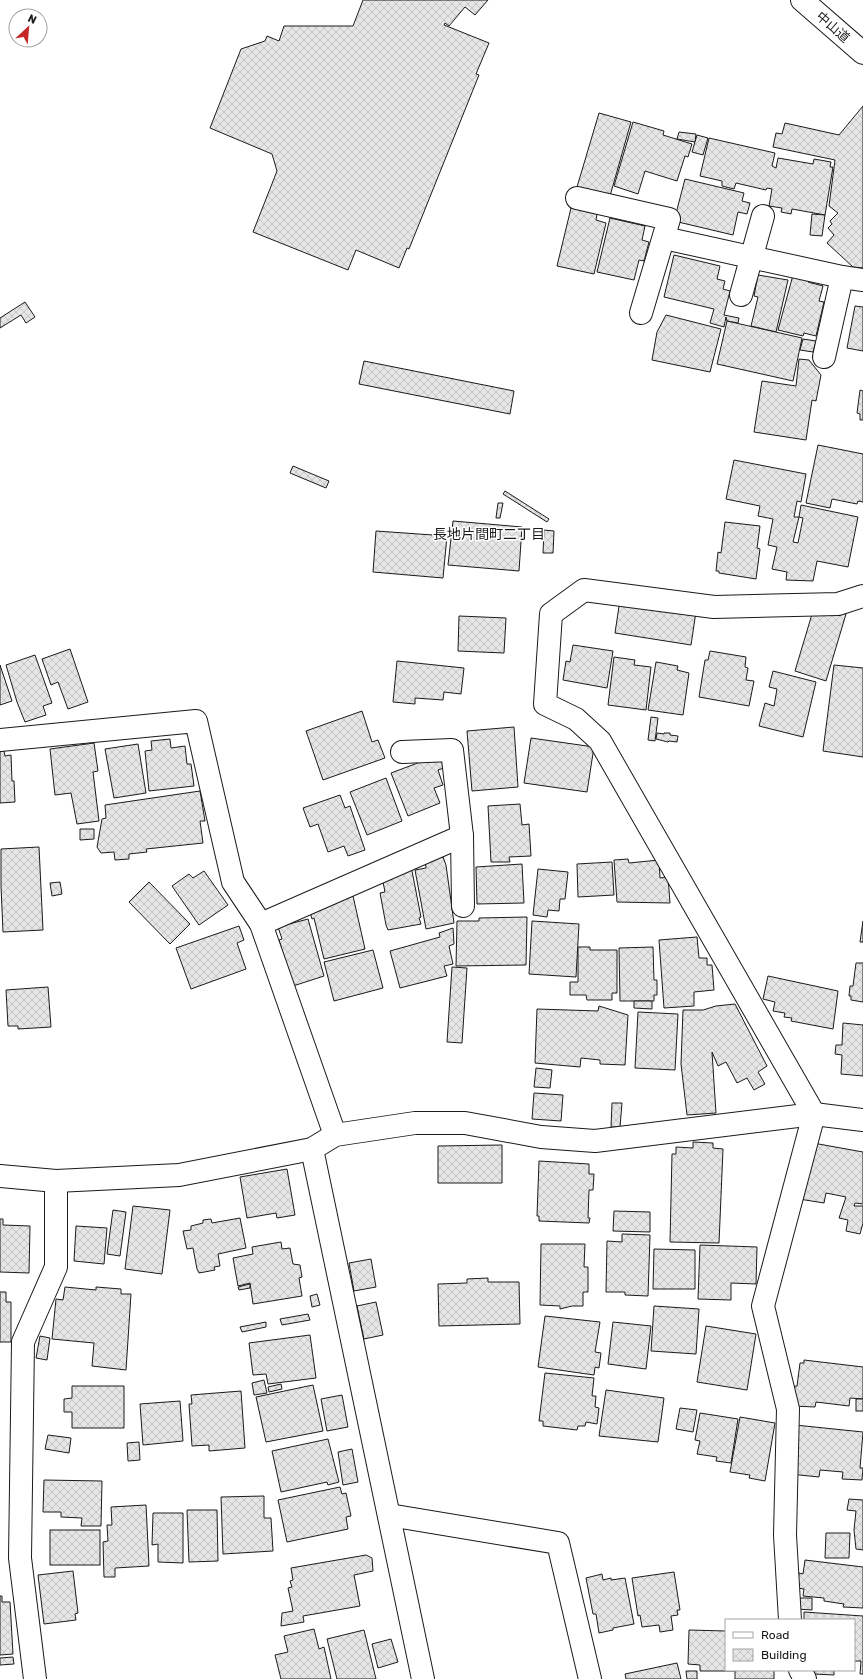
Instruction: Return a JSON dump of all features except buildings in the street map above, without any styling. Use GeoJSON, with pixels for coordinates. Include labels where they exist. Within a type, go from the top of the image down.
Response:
{"type":"FeatureCollection","features":[{"type":"Feature","properties":{"kind":"main road","name":"中山道"},"geometry":{"type":"LineString","coordinates":[[802,0],[863,53]]}},
{"type":"Feature","properties":{"kind":"main road"},"geometry":{"type":"LineString","coordinates":[[577,198],[669,219],[641,313]]}},
{"type":"Feature","properties":{"kind":"main road"},"geometry":{"type":"LineString","coordinates":[[741,296],[763,216]]}},
{"type":"Feature","properties":{"kind":"main road"},"geometry":{"type":"LineString","coordinates":[[664,238],[853,279],[824,357]]}},
{"type":"Feature","properties":{"kind":"main road"},"geometry":{"type":"LineString","coordinates":[[790,1619],[785,1535],[788,1409],[763,1306],[814,1114],[600,740],[576,719],[545,704],[551,614],[584,590],[714,607],[838,604],[863,596]]}},
{"type":"Feature","properties":{"kind":"main road"},"geometry":{"type":"LineString","coordinates":[[0,740],[196,721],[233,882],[261,924],[335,1135]]}},
{"type":"Feature","properties":{"kind":"main road"},"geometry":{"type":"LineString","coordinates":[[402,752],[452,750],[462,836],[463,906]]}},
{"type":"Feature","properties":{"kind":"main road"},"geometry":{"type":"LineString","coordinates":[[261,924],[462,836]]}},
{"type":"Feature","properties":{"kind":"main road"},"geometry":{"type":"LineString","coordinates":[[0,1176],[56,1181],[179,1175],[312,1149],[335,1135],[415,1123],[465,1123],[541,1137],[595,1141],[814,1114],[863,1120]]}},
{"type":"Feature","properties":{"kind":"main road"},"geometry":{"type":"LineString","coordinates":[[312,1149],[423,1679]]}},
{"type":"Feature","properties":{"kind":"main road"},"geometry":{"type":"LineString","coordinates":[[35,1679],[20,1558],[24,1342],[56,1267],[56,1181]]}},
{"type":"Feature","properties":{"kind":"main road"},"geometry":{"type":"LineString","coordinates":[[389,1515],[558,1543],[590,1679]]}},
{"type":"Feature","properties":{"kind":"district","name":"長地片間町二丁目"},"geometry":{"type":"Point","coordinates":[489,534]}}]}
